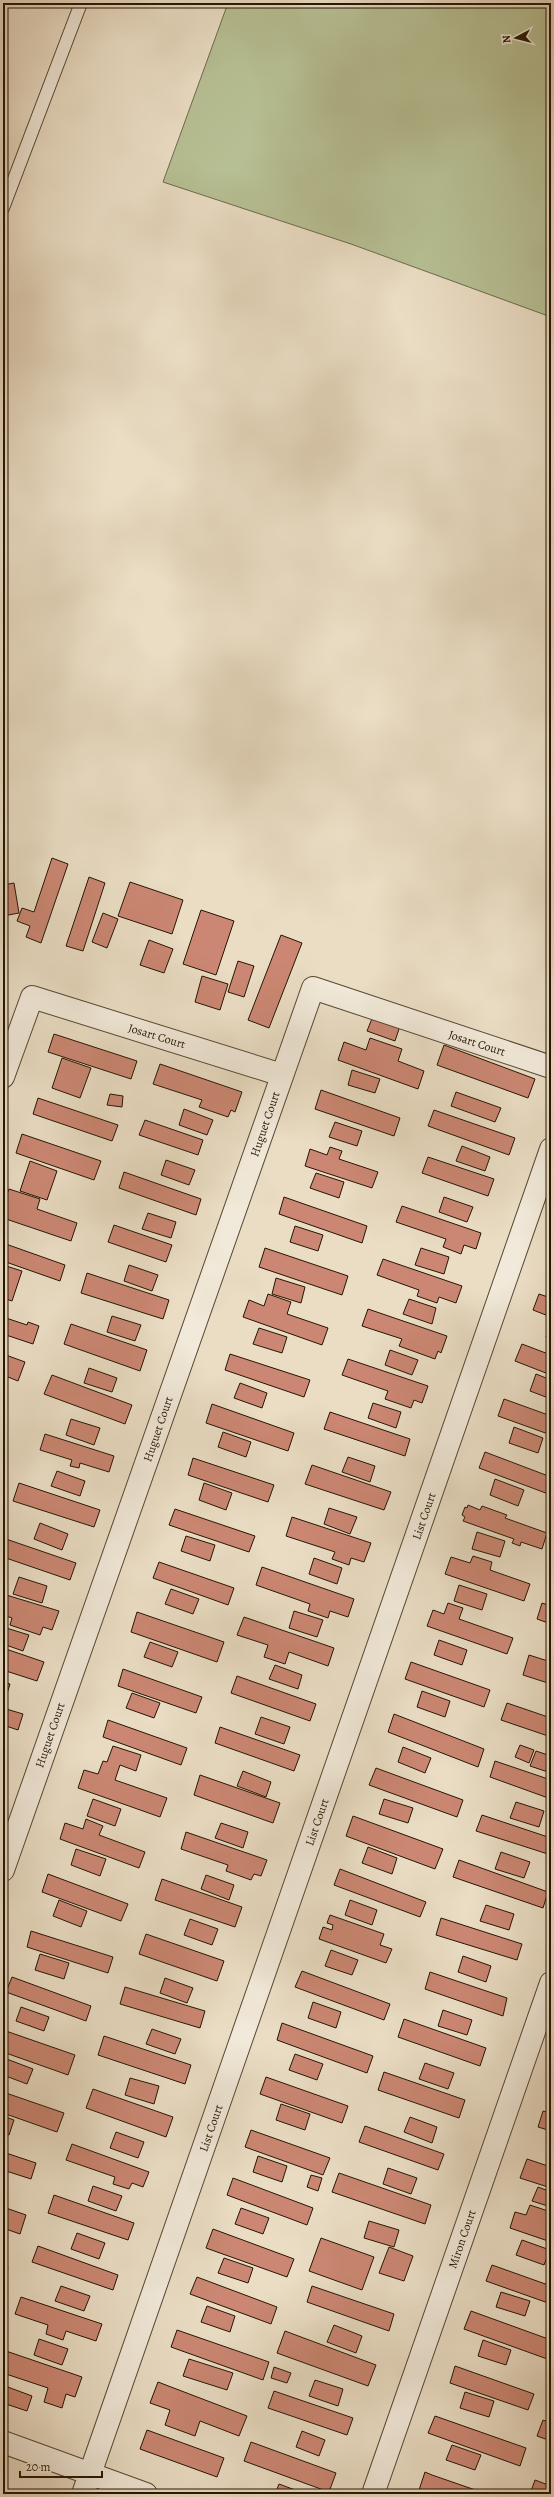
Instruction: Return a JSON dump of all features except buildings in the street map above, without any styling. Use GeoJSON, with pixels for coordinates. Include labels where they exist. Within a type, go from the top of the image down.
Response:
{"type":"FeatureCollection","features":[{"type":"Feature","properties":{"kind":"street","name":"Josart Court"},"geometry":{"type":"LineString","coordinates":[[313,988],[551,1067]]}},
{"type":"Feature","properties":{"kind":"street","name":"Huguet Court"},"geometry":{"type":"LineString","coordinates":[[3,1870],[313,988]]}},
{"type":"Feature","properties":{"kind":"street","name":"Josart Court"},"geometry":{"type":"LineString","coordinates":[[3,1077],[32,997],[282,1075]]}},
{"type":"Feature","properties":{"kind":"street","name":"List Court"},"geometry":{"type":"LineString","coordinates":[[86,2484],[551,1149]]}},
{"type":"Feature","properties":{"kind":"street","name":"Miron Court"},"geometry":{"type":"LineString","coordinates":[[373,2494],[551,1983]]}},
{"type":"Feature","properties":{"kind":"street"},"geometry":{"type":"LineString","coordinates":[[3,2442],[86,2484],[146,2494]]}},
{"type":"Feature","properties":{"kind":"lane"},"geometry":{"type":"LineString","coordinates":[[3,208],[81,3]]}},
{"type":"Feature","properties":{"kind":"green space"},"geometry":{"type":"Polygon","coordinates":[[[228,3],[551,3],[551,317],[351,244],[163,182],[228,3]]]}}]}
